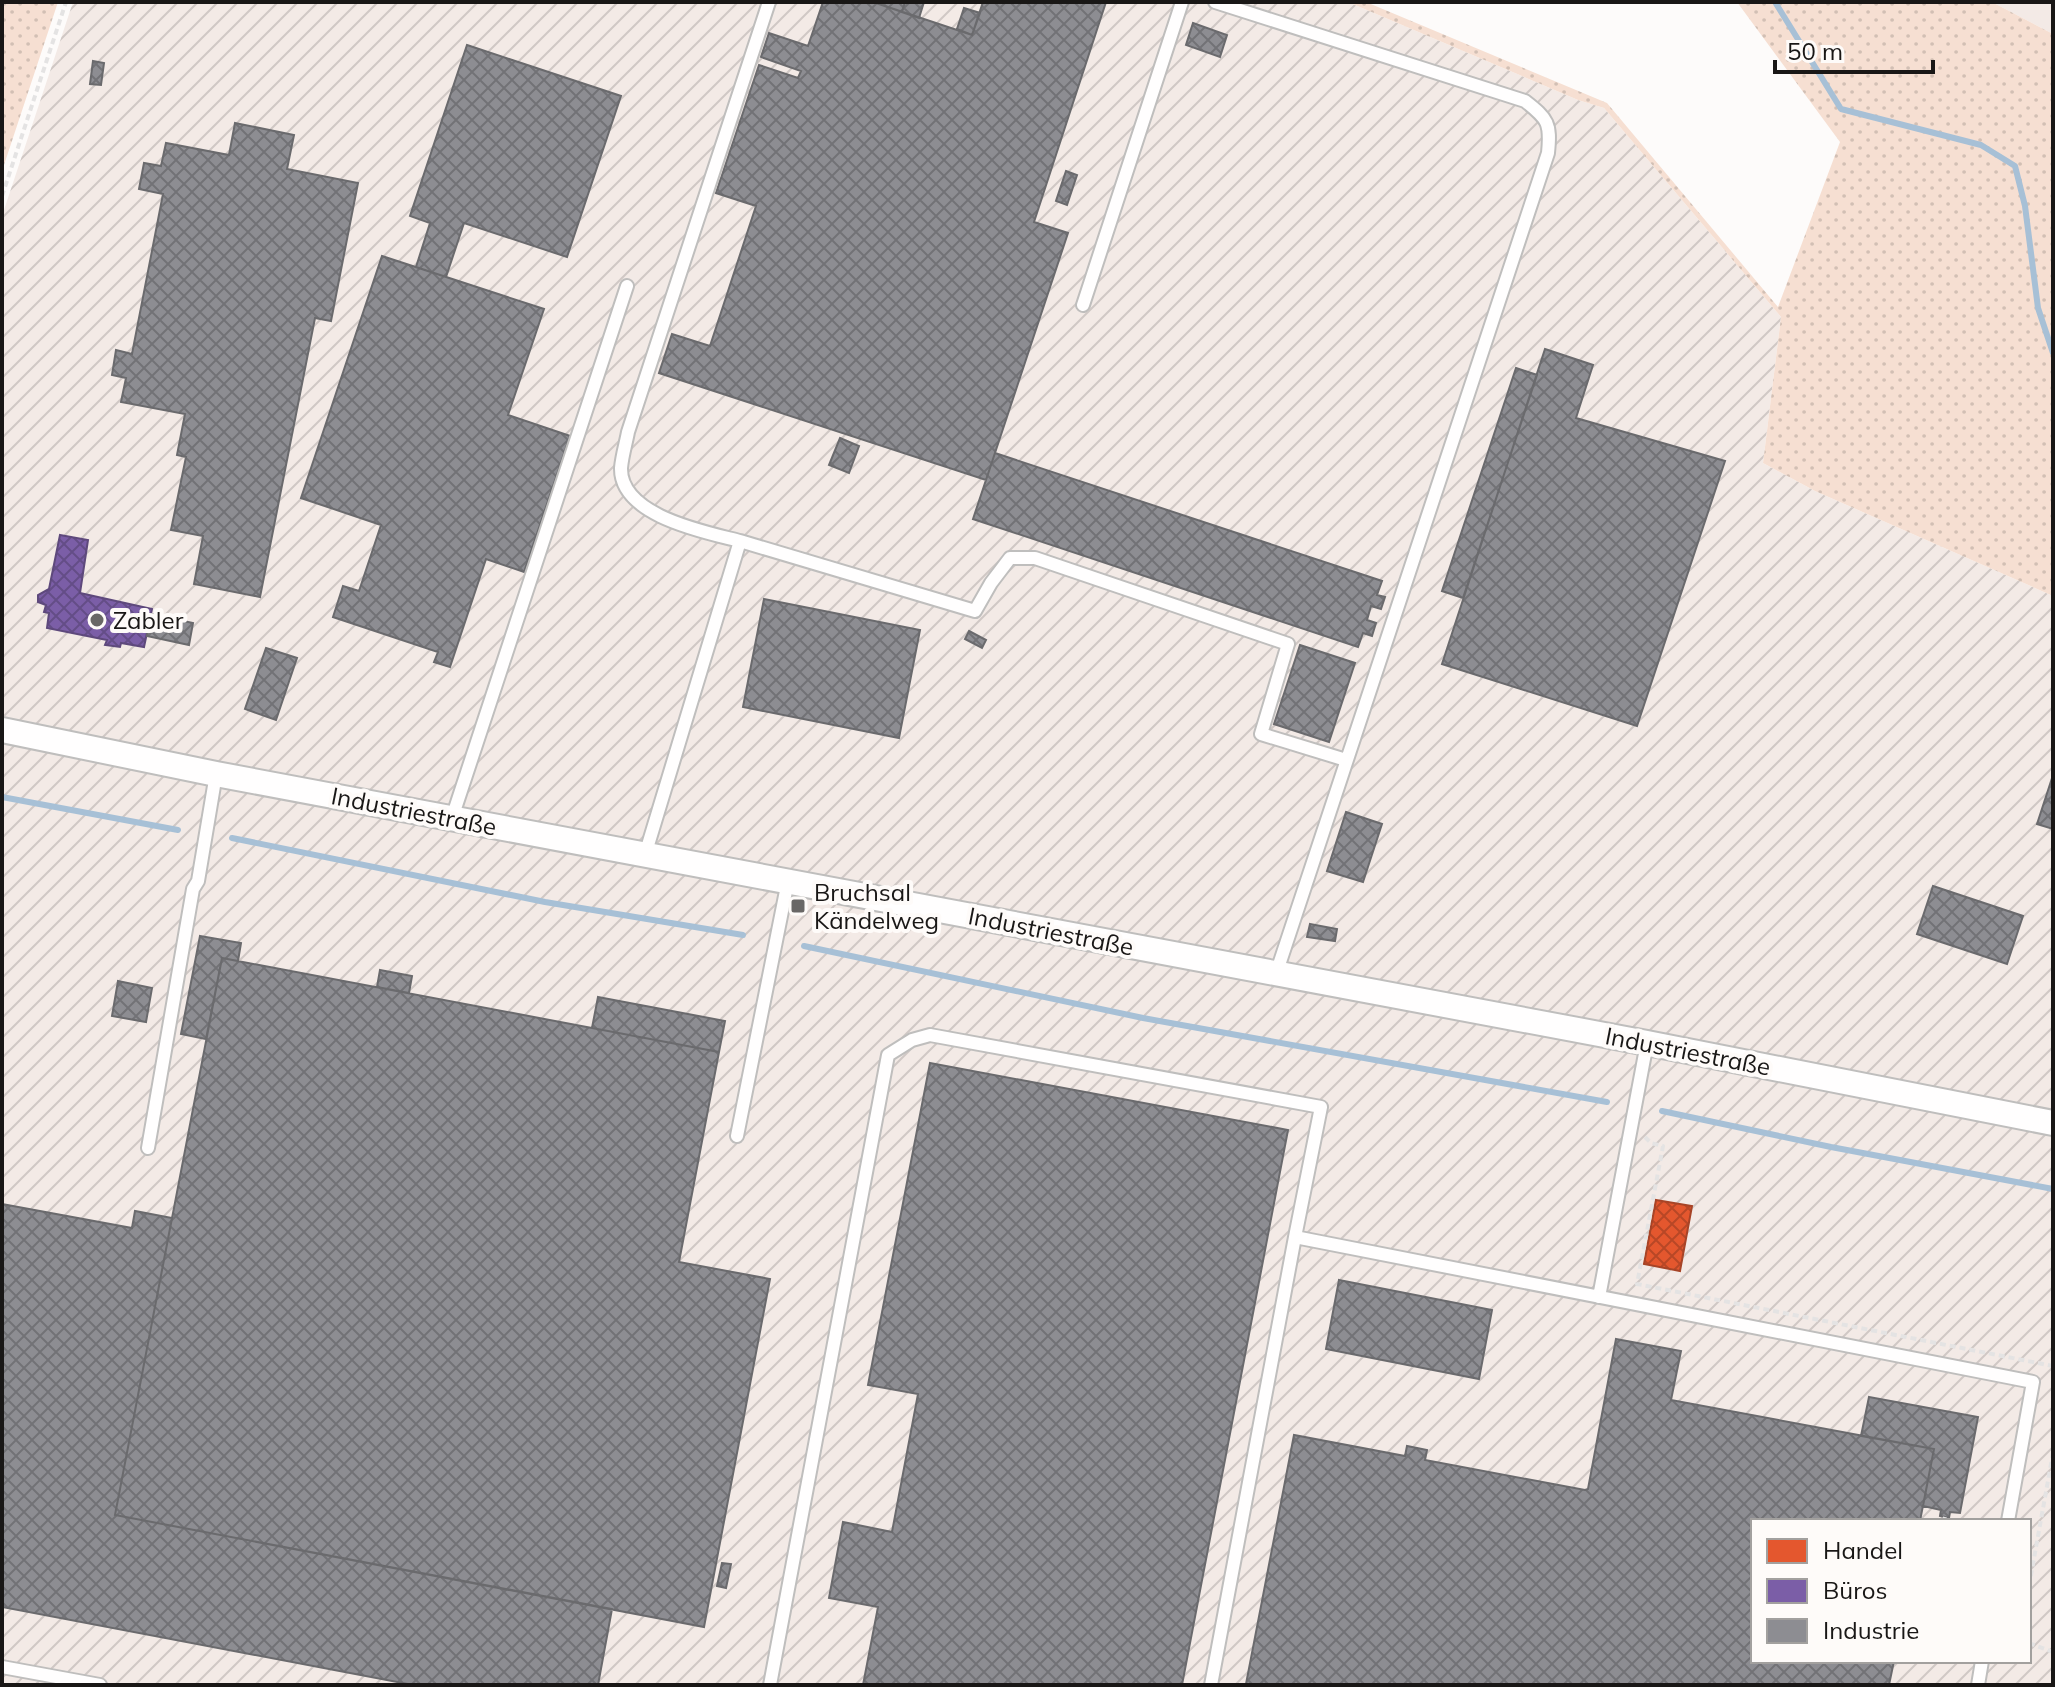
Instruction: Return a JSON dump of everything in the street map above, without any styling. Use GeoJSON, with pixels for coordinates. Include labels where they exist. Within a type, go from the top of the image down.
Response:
{"type":"FeatureCollection","features":[{"type":"Feature","properties":{"kind":"street","name":"Industriestraße"},"geometry":{"type":"LineString","coordinates":[[2,730],[645,855],[786,890],[1276,974],[2053,1123]]}},
{"type":"Feature","properties":{"kind":"lane"},"geometry":{"type":"LineString","coordinates":[[769,2],[628,432],[621,471],[632,499],[683,526],[975,611],[1010,558],[1035,558],[1288,644],[1261,734],[1346,760]]}},
{"type":"Feature","properties":{"kind":"lane"},"geometry":{"type":"LineString","coordinates":[[1083,305],[1182,2]]}},
{"type":"Feature","properties":{"kind":"lane"},"geometry":{"type":"LineString","coordinates":[[1215,2],[1525,101],[1544,116],[1550,131],[1548,153],[1276,974]]}},
{"type":"Feature","properties":{"kind":"lane"},"geometry":{"type":"LineString","coordinates":[[452,818],[627,286]]}},
{"type":"Feature","properties":{"kind":"lane"},"geometry":{"type":"LineString","coordinates":[[645,855],[740,541]]}},
{"type":"Feature","properties":{"kind":"lane"},"geometry":{"type":"LineString","coordinates":[[148,1148],[216,774]]}},
{"type":"Feature","properties":{"kind":"lane"},"geometry":{"type":"LineString","coordinates":[[737,1136],[786,890]]}},
{"type":"Feature","properties":{"kind":"lane"},"geometry":{"type":"LineString","coordinates":[[770,1685],[888,1055],[912,1040],[930,1035],[1321,1107],[1211,1685]]}},
{"type":"Feature","properties":{"kind":"lane"},"geometry":{"type":"LineString","coordinates":[[1599,1297],[1647,1043]]}},
{"type":"Feature","properties":{"kind":"lane"},"geometry":{"type":"LineString","coordinates":[[1295,1237],[2033,1382],[2008,1519]]}},
{"type":"Feature","properties":{"kind":"lane"},"geometry":{"type":"LineString","coordinates":[[1978,1685],[1982,1663]]}},
{"type":"Feature","properties":{"kind":"lane"},"geometry":{"type":"LineString","coordinates":[[2,1667],[100,1685]]}},
{"type":"Feature","properties":{"kind":"path"},"geometry":{"type":"LineString","coordinates":[[2,196],[66,2]]}},
{"type":"Feature","properties":{"kind":"path"},"geometry":{"type":"LineString","coordinates":[[1629,1132],[1643,1135],[1651,1143],[1663,1146],[1637,1284],[2053,1366]]}},
{"type":"Feature","properties":{"kind":"path"},"geometry":{"type":"LineString","coordinates":[[2031,1575],[2053,1453]]}},
{"type":"Feature","properties":{"kind":"path"},"geometry":{"type":"LineString","coordinates":[[2031,1644],[2053,1652]]}},
{"type":"Feature","properties":{"kind":"shaded area"},"geometry":{"type":"Polygon","coordinates":[[[2,2],[58,2],[2,171],[2,2]]]}},
{"type":"Feature","properties":{"kind":"shaded area"},"geometry":{"type":"Polygon","coordinates":[[[73,2],[1348,2],[1578,100],[1604,108],[1781,317],[1763,463],[1815,491],[2053,596],[2053,1685],[2,1685],[2,216],[73,2]]]}},
{"type":"Feature","properties":{"kind":"shaded area"},"geometry":{"type":"Polygon","coordinates":[[[1348,2],[1366,2],[1607,103],[1778,307],[1840,142],[1737,2],[1992,2],[2053,34],[2053,596],[1815,491],[1763,463],[1781,317],[1604,108],[1578,100],[1348,2]]]}},
{"type":"Feature","properties":{"kind":"shaded area"},"geometry":{"type":"Polygon","coordinates":[[[1992,2],[2053,2],[2053,34],[1992,2]]]}},
{"type":"Feature","properties":{"kind":"building: Handel"},"geometry":{"type":"Polygon","coordinates":[[[1656,1200],[1692,1206],[1680,1271],[1644,1264],[1656,1200]]]}},
{"type":"Feature","properties":{"kind":"building: Büros"},"geometry":{"type":"Polygon","coordinates":[[[60,535],[88,540],[80,593],[152,609],[144,647],[121,643],[120,647],[105,645],[107,640],[47,628],[49,613],[44,612],[46,605],[38,602],[38,595],[49,589],[60,535]]]}},
{"type":"Feature","properties":{"kind":"building: Industrie"},"geometry":{"type":"Polygon","coordinates":[[[823,2],[873,2],[972,35],[983,2],[1106,2],[1034,222],[1068,233],[986,480],[659,373],[672,334],[710,346],[756,206],[716,193],[759,65],[798,78],[801,71],[761,57],[769,33],[808,46],[823,2]]]}},
{"type":"Feature","properties":{"kind":"building: Industrie"},"geometry":{"type":"Polygon","coordinates":[[[873,2],[905,2],[902,12],[873,2]]]}},
{"type":"Feature","properties":{"kind":"building: Industrie"},"geometry":{"type":"Polygon","coordinates":[[[905,2],[924,2],[919,18],[902,12],[905,2]]]}},
{"type":"Feature","properties":{"kind":"building: Industrie"},"geometry":{"type":"Polygon","coordinates":[[[964,8],[980,13],[972,35],[957,29],[964,8]]]}},
{"type":"Feature","properties":{"kind":"building: Industrie"},"geometry":{"type":"Polygon","coordinates":[[[1193,23],[1227,35],[1220,57],[1186,45],[1193,23]]]}},
{"type":"Feature","properties":{"kind":"building: Industrie"},"geometry":{"type":"Polygon","coordinates":[[[467,45],[621,96],[567,257],[464,223],[446,277],[416,267],[430,223],[410,216],[467,45]]]}},
{"type":"Feature","properties":{"kind":"building: Industrie"},"geometry":{"type":"Polygon","coordinates":[[[93,61],[104,63],[101,85],[90,84],[93,61]]]}},
{"type":"Feature","properties":{"kind":"building: Industrie"},"geometry":{"type":"Polygon","coordinates":[[[235,123],[294,135],[287,169],[358,183],[331,321],[315,318],[260,597],[194,584],[203,536],[171,530],[186,457],[177,455],[185,414],[121,402],[126,378],[112,375],[116,350],[132,354],[163,194],[139,189],[144,163],[161,166],[166,143],[229,155],[235,123]]]}},
{"type":"Feature","properties":{"kind":"building: Industrie"},"geometry":{"type":"Polygon","coordinates":[[[1066,171],[1077,175],[1067,205],[1056,201],[1066,171]]]}},
{"type":"Feature","properties":{"kind":"building: Industrie"},"geometry":{"type":"Polygon","coordinates":[[[382,256],[544,309],[508,415],[570,436],[524,572],[486,559],[450,667],[434,662],[438,652],[333,617],[343,586],[359,591],[381,525],[301,498],[382,256]]]}},
{"type":"Feature","properties":{"kind":"building: Industrie"},"geometry":{"type":"Polygon","coordinates":[[[1545,349],[1593,365],[1576,418],[1725,461],[1637,726],[1442,664],[1545,349]]]}},
{"type":"Feature","properties":{"kind":"building: Industrie"},"geometry":{"type":"Polygon","coordinates":[[[1516,368],[1537,375],[1463,598],[1442,591],[1516,368]]]}},
{"type":"Feature","properties":{"kind":"building: Industrie"},"geometry":{"type":"Polygon","coordinates":[[[840,438],[859,446],[849,473],[829,465],[840,438]]]}},
{"type":"Feature","properties":{"kind":"building: Industrie"},"geometry":{"type":"Polygon","coordinates":[[[995,453],[1382,581],[1377,595],[1385,597],[1381,609],[1371,606],[1367,620],[1376,623],[1372,636],[1363,633],[1358,647],[973,519],[995,453]]]}},
{"type":"Feature","properties":{"kind":"building: Industrie"},"geometry":{"type":"Polygon","coordinates":[[[764,599],[920,630],[899,738],[743,707],[764,599]]]}},
{"type":"Feature","properties":{"kind":"building: Industrie"},"geometry":{"type":"Polygon","coordinates":[[[151,614],[193,623],[189,645],[147,636],[151,614]]]}},
{"type":"Feature","properties":{"kind":"building: Industrie"},"geometry":{"type":"Polygon","coordinates":[[[969,631],[986,640],[982,648],[965,639],[969,631]]]}},
{"type":"Feature","properties":{"kind":"building: Industrie"},"geometry":{"type":"Polygon","coordinates":[[[1300,645],[1355,663],[1329,742],[1274,724],[1300,645]]]}},
{"type":"Feature","properties":{"kind":"building: Industrie"},"geometry":{"type":"Polygon","coordinates":[[[266,648],[297,658],[276,720],[245,709],[266,648]]]}},
{"type":"Feature","properties":{"kind":"building: Industrie"},"geometry":{"type":"Polygon","coordinates":[[[2053,775],[2053,829],[2037,824],[2053,775]]]}},
{"type":"Feature","properties":{"kind":"building: Industrie"},"geometry":{"type":"Polygon","coordinates":[[[1346,812],[1382,824],[1363,882],[1327,871],[1346,812]]]}},
{"type":"Feature","properties":{"kind":"building: Industrie"},"geometry":{"type":"Polygon","coordinates":[[[1933,886],[2023,916],[2007,964],[1917,934],[1933,886]]]}},
{"type":"Feature","properties":{"kind":"building: Industrie"},"geometry":{"type":"Polygon","coordinates":[[[1310,924],[1337,929],[1335,941],[1307,937],[1310,924]]]}},
{"type":"Feature","properties":{"kind":"building: Industrie"},"geometry":{"type":"Polygon","coordinates":[[[200,936],[241,943],[238,961],[222,958],[206,1039],[181,1034],[200,936]]]}},
{"type":"Feature","properties":{"kind":"building: Industrie"},"geometry":{"type":"Polygon","coordinates":[[[222,958],[719,1052],[679,1262],[770,1279],[704,1627],[115,1515],[222,958]]]}},
{"type":"Feature","properties":{"kind":"building: Industrie"},"geometry":{"type":"Polygon","coordinates":[[[380,970],[412,976],[409,993],[377,987],[380,970]]]}},
{"type":"Feature","properties":{"kind":"building: Industrie"},"geometry":{"type":"Polygon","coordinates":[[[118,981],[152,988],[146,1022],[112,1016],[118,981]]]}},
{"type":"Feature","properties":{"kind":"building: Industrie"},"geometry":{"type":"Polygon","coordinates":[[[598,997],[725,1021],[719,1052],[592,1028],[598,997]]]}},
{"type":"Feature","properties":{"kind":"building: Industrie"},"geometry":{"type":"Polygon","coordinates":[[[930,1063],[1288,1130],[1182,1685],[863,1685],[878,1607],[829,1598],[843,1522],[892,1532],[918,1394],[868,1385],[930,1063]]]}},
{"type":"Feature","properties":{"kind":"building: Industrie"},"geometry":{"type":"Polygon","coordinates":[[[2,1204],[132,1228],[135,1211],[172,1218],[115,1515],[612,1609],[598,1685],[413,1685],[2,1607],[2,1204]]]}},
{"type":"Feature","properties":{"kind":"building: Industrie"},"geometry":{"type":"Polygon","coordinates":[[[1339,1280],[1492,1310],[1479,1379],[1326,1349],[1339,1280]]]}},
{"type":"Feature","properties":{"kind":"building: Industrie"},"geometry":{"type":"Polygon","coordinates":[[[1616,1339],[1681,1351],[1671,1400],[1934,1449],[1920,1519],[1751,1519],[1751,1663],[1894,1663],[1889,1685],[1246,1684],[1294,1435],[1405,1456],[1407,1446],[1427,1450],[1425,1460],[1588,1489],[1616,1339]]]}},
{"type":"Feature","properties":{"kind":"building: Industrie"},"geometry":{"type":"Polygon","coordinates":[[[1869,1397],[1978,1417],[1960,1513],[1950,1512],[1949,1518],[1940,1516],[1941,1510],[1923,1506],[1934,1449],[1861,1436],[1869,1397]]]}},
{"type":"Feature","properties":{"kind":"building: Industrie"},"geometry":{"type":"Polygon","coordinates":[[[722,1563],[731,1564],[726,1588],[717,1586],[722,1563]]]}},
{"type":"Feature","properties":{"kind":"waterway"},"geometry":{"type":"LineString","coordinates":[[1775,2],[1841,109],[1981,145],[2015,166],[2025,206],[2038,308],[2053,353]]}},
{"type":"Feature","properties":{"kind":"waterway"},"geometry":{"type":"LineString","coordinates":[[2,797],[178,830]]}},
{"type":"Feature","properties":{"kind":"waterway"},"geometry":{"type":"LineString","coordinates":[[232,838],[545,902],[743,935]]}},
{"type":"Feature","properties":{"kind":"waterway"},"geometry":{"type":"LineString","coordinates":[[804,946],[1143,1018],[1607,1102]]}},
{"type":"Feature","properties":{"kind":"waterway"},"geometry":{"type":"LineString","coordinates":[[1662,1111],[2053,1189]]}},
{"type":"Feature","properties":{"kind":"place","name":"Zabler"},"geometry":{"type":"Point","coordinates":[97,620]}},
{"type":"Feature","properties":{"kind":"place","name":"Bruchsal Kändelweg"},"geometry":{"type":"Point","coordinates":[798,906]}}]}
